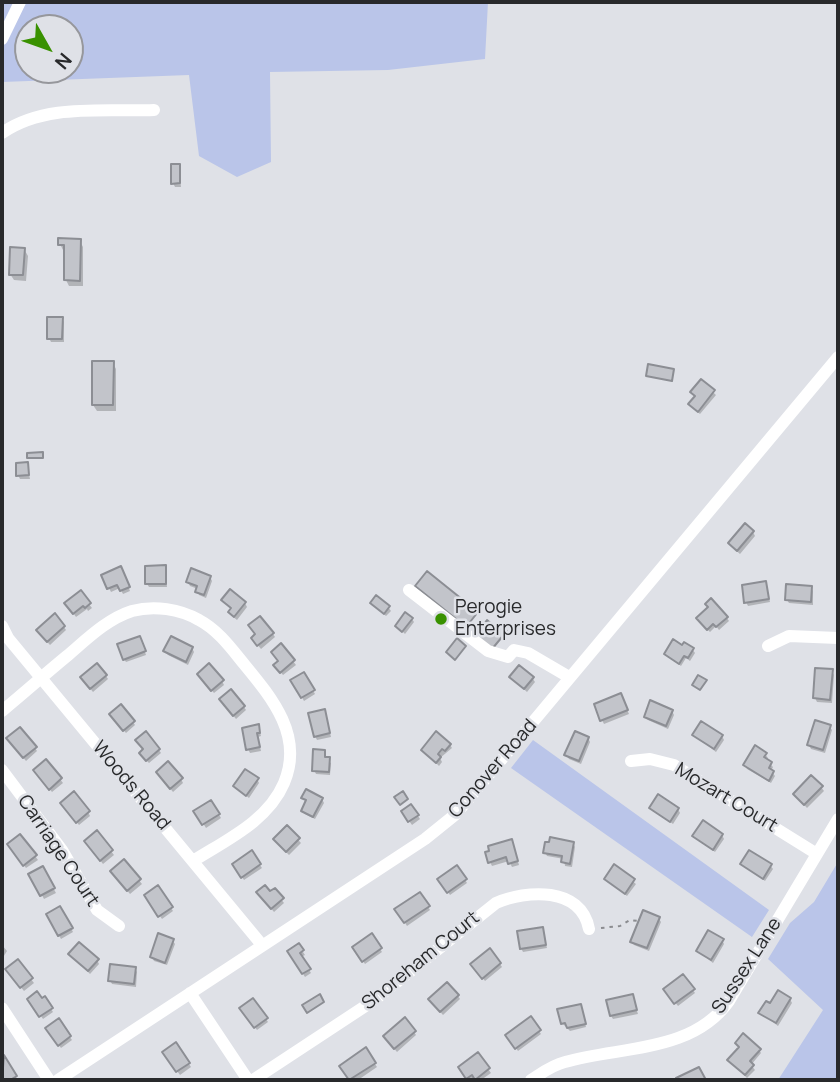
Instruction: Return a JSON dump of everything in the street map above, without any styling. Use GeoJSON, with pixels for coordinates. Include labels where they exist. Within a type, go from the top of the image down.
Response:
{"type":"FeatureCollection","features":[{"type":"Feature","properties":{"kind":"street"},"geometry":{"type":"LineString","coordinates":[[2,39],[20,2]]}},
{"type":"Feature","properties":{"kind":"street"},"geometry":{"type":"LineString","coordinates":[[2,133],[26,119],[51,114],[154,110]]}},
{"type":"Feature","properties":{"kind":"street","name":"Conover Road"},"geometry":{"type":"LineString","coordinates":[[58,1080],[425,839],[456,814],[838,357]]}},
{"type":"Feature","properties":{"kind":"street"},"geometry":{"type":"LineString","coordinates":[[409,590],[488,651],[508,657],[513,650],[528,653],[569,677]]}},
{"type":"Feature","properties":{"kind":"street"},"geometry":{"type":"LineString","coordinates":[[2,711],[105,625],[133,611],[162,608],[190,615],[217,632],[272,699],[281,714],[289,743],[288,771],[279,793],[258,818],[193,861]]}},
{"type":"Feature","properties":{"kind":"street","name":"Woods Road"},"geometry":{"type":"LineString","coordinates":[[2,626],[8,638],[262,944]]}},
{"type":"Feature","properties":{"kind":"street"},"geometry":{"type":"LineString","coordinates":[[768,646],[789,636],[838,638]]}},
{"type":"Feature","properties":{"kind":"street","name":"Mozart Court"},"geometry":{"type":"LineString","coordinates":[[631,761],[657,760],[674,765],[817,854]]}},
{"type":"Feature","properties":{"kind":"street","name":"Carriage Court"},"geometry":{"type":"LineString","coordinates":[[2,770],[62,849],[97,910],[119,926]]}},
{"type":"Feature","properties":{"kind":"street","name":"Sussex Lane"},"geometry":{"type":"LineString","coordinates":[[531,1080],[564,1062],[677,1039],[704,1027],[718,1016],[838,819]]}},
{"type":"Feature","properties":{"kind":"street","name":"Shoreham Court"},"geometry":{"type":"LineString","coordinates":[[250,1080],[373,1001],[496,903],[530,893],[557,896],[586,915],[589,929]]}},
{"type":"Feature","properties":{"kind":"street"},"geometry":{"type":"LineString","coordinates":[[190,993],[250,1080]]}},
{"type":"Feature","properties":{"kind":"street"},"geometry":{"type":"LineString","coordinates":[[2,1008],[49,1080]]}},
{"type":"Feature","properties":{"kind":"path"},"geometry":{"type":"LineString","coordinates":[[589,929],[612,928],[630,920],[638,921]]}},
{"type":"Feature","properties":{"kind":"shaded area"},"geometry":{"type":"Polygon","coordinates":[[[2,2],[488,2],[485,59],[388,70],[270,72],[271,162],[237,177],[199,156],[189,75],[84,79],[84,14],[14,14],[14,82],[2,82],[2,2]]]}},
{"type":"Feature","properties":{"kind":"shaded area"},"geometry":{"type":"Polygon","coordinates":[[[533,740],[769,910],[752,937],[511,768],[533,740]]]}},
{"type":"Feature","properties":{"kind":"shaded area"},"geometry":{"type":"Polygon","coordinates":[[[838,862],[838,1080],[778,1080],[823,1010],[768,959],[790,923],[814,902],[838,862]]]}},
{"type":"Feature","properties":{"kind":"building"},"geometry":{"type":"Polygon","coordinates":[[[171,164],[180,164],[180,183],[171,184],[171,164]]]}},
{"type":"Feature","properties":{"kind":"building"},"geometry":{"type":"Polygon","coordinates":[[[58,238],[81,239],[80,281],[64,280],[64,245],[58,245],[58,238]]]}},
{"type":"Feature","properties":{"kind":"building"},"geometry":{"type":"Polygon","coordinates":[[[10,247],[25,248],[23,275],[9,275],[10,247]]]}},
{"type":"Feature","properties":{"kind":"building"},"geometry":{"type":"Polygon","coordinates":[[[47,317],[63,317],[62,339],[47,339],[47,317]]]}},
{"type":"Feature","properties":{"kind":"building"},"geometry":{"type":"Polygon","coordinates":[[[92,361],[114,361],[113,405],[92,405],[92,361]]]}},
{"type":"Feature","properties":{"kind":"building"},"geometry":{"type":"Polygon","coordinates":[[[648,364],[674,369],[672,381],[646,376],[648,364]]]}},
{"type":"Feature","properties":{"kind":"building"},"geometry":{"type":"Polygon","coordinates":[[[701,379],[715,390],[698,412],[688,404],[695,396],[690,392],[701,379]]]}},
{"type":"Feature","properties":{"kind":"building"},"geometry":{"type":"Polygon","coordinates":[[[43,452],[43,458],[27,458],[27,453],[43,452]]]}},
{"type":"Feature","properties":{"kind":"building"},"geometry":{"type":"Polygon","coordinates":[[[28,462],[29,475],[16,476],[16,463],[28,462]]]}},
{"type":"Feature","properties":{"kind":"building"},"geometry":{"type":"Polygon","coordinates":[[[745,523],[754,531],[737,551],[728,543],[745,523]]]}},
{"type":"Feature","properties":{"kind":"building"},"geometry":{"type":"Polygon","coordinates":[[[166,565],[166,584],[145,584],[145,566],[166,565]]]}},
{"type":"Feature","properties":{"kind":"building"},"geometry":{"type":"Polygon","coordinates":[[[121,566],[130,587],[120,591],[117,585],[107,589],[101,575],[121,566]]]}},
{"type":"Feature","properties":{"kind":"building"},"geometry":{"type":"Polygon","coordinates":[[[191,568],[211,576],[204,595],[195,592],[197,586],[186,582],[191,568]]]}},
{"type":"Feature","properties":{"kind":"building"},"geometry":{"type":"Polygon","coordinates":[[[427,571],[478,612],[466,627],[415,586],[427,571]]]}},
{"type":"Feature","properties":{"kind":"building"},"geometry":{"type":"Polygon","coordinates":[[[766,581],[769,599],[744,603],[742,585],[766,581]]]}},
{"type":"Feature","properties":{"kind":"building"},"geometry":{"type":"Polygon","coordinates":[[[786,584],[812,586],[811,602],[785,600],[786,584]]]}},
{"type":"Feature","properties":{"kind":"building"},"geometry":{"type":"Polygon","coordinates":[[[230,589],[246,602],[234,617],[228,612],[231,608],[221,600],[230,589]]]}},
{"type":"Feature","properties":{"kind":"building"},"geometry":{"type":"Polygon","coordinates":[[[81,590],[91,603],[73,614],[64,603],[81,590]]]}},
{"type":"Feature","properties":{"kind":"building"},"geometry":{"type":"Polygon","coordinates":[[[376,595],[390,606],[384,614],[370,603],[376,595]]]}},
{"type":"Feature","properties":{"kind":"building"},"geometry":{"type":"Polygon","coordinates":[[[711,598],[728,617],[716,627],[713,624],[707,630],[696,618],[708,607],[705,604],[711,598]]]}},
{"type":"Feature","properties":{"kind":"building"},"geometry":{"type":"Polygon","coordinates":[[[405,612],[413,618],[402,632],[395,626],[405,612]]]}},
{"type":"Feature","properties":{"kind":"building"},"geometry":{"type":"Polygon","coordinates":[[[55,613],[65,626],[47,642],[36,630],[55,613]]]}},
{"type":"Feature","properties":{"kind":"building"},"geometry":{"type":"Polygon","coordinates":[[[260,616],[274,633],[257,646],[251,638],[255,634],[248,625],[260,616]]]}},
{"type":"Feature","properties":{"kind":"building"},"geometry":{"type":"Polygon","coordinates":[[[487,620],[495,627],[498,623],[507,631],[492,649],[475,635],[487,620]]]}},
{"type":"Feature","properties":{"kind":"building"},"geometry":{"type":"Polygon","coordinates":[[[140,636],[146,651],[123,660],[117,644],[140,636]]]}},
{"type":"Feature","properties":{"kind":"building"},"geometry":{"type":"Polygon","coordinates":[[[171,636],[193,647],[186,662],[163,651],[171,636]]]}},
{"type":"Feature","properties":{"kind":"building"},"geometry":{"type":"Polygon","coordinates":[[[457,638],[466,646],[455,660],[446,652],[457,638]]]}},
{"type":"Feature","properties":{"kind":"building"},"geometry":{"type":"Polygon","coordinates":[[[673,639],[694,648],[688,658],[684,656],[679,664],[664,654],[673,639]]]}},
{"type":"Feature","properties":{"kind":"building"},"geometry":{"type":"Polygon","coordinates":[[[281,643],[295,660],[280,673],[273,665],[278,661],[271,652],[281,643]]]}},
{"type":"Feature","properties":{"kind":"building"},"geometry":{"type":"Polygon","coordinates":[[[97,663],[107,675],[90,689],[80,677],[97,663]]]}},
{"type":"Feature","properties":{"kind":"building"},"geometry":{"type":"Polygon","coordinates":[[[209,663],[224,680],[211,691],[197,674],[209,663]]]}},
{"type":"Feature","properties":{"kind":"building"},"geometry":{"type":"Polygon","coordinates":[[[519,665],[534,677],[524,689],[509,677],[519,665]]]}},
{"type":"Feature","properties":{"kind":"building"},"geometry":{"type":"Polygon","coordinates":[[[815,668],[833,669],[830,700],[813,698],[815,668]]]}},
{"type":"Feature","properties":{"kind":"building"},"geometry":{"type":"Polygon","coordinates":[[[304,672],[315,690],[301,698],[290,680],[304,672]]]}},
{"type":"Feature","properties":{"kind":"building"},"geometry":{"type":"Polygon","coordinates":[[[698,675],[707,680],[700,690],[692,685],[698,675]]]}},
{"type":"Feature","properties":{"kind":"building"},"geometry":{"type":"Polygon","coordinates":[[[231,689],[245,706],[233,716],[219,699],[231,689]]]}},
{"type":"Feature","properties":{"kind":"building"},"geometry":{"type":"Polygon","coordinates":[[[621,693],[628,710],[600,721],[594,704],[621,693]]]}},
{"type":"Feature","properties":{"kind":"building"},"geometry":{"type":"Polygon","coordinates":[[[650,700],[673,710],[666,726],[644,717],[650,700]]]}},
{"type":"Feature","properties":{"kind":"building"},"geometry":{"type":"Polygon","coordinates":[[[121,704],[135,721],[123,731],[109,714],[121,704]]]}},
{"type":"Feature","properties":{"kind":"building"},"geometry":{"type":"Polygon","coordinates":[[[325,709],[330,733],[314,737],[308,713],[325,709]]]}},
{"type":"Feature","properties":{"kind":"building"},"geometry":{"type":"Polygon","coordinates":[[[815,720],[831,725],[823,750],[807,745],[815,720]]]}},
{"type":"Feature","properties":{"kind":"building"},"geometry":{"type":"Polygon","coordinates":[[[701,721],[723,735],[714,749],[692,735],[701,721]]]}},
{"type":"Feature","properties":{"kind":"building"},"geometry":{"type":"Polygon","coordinates":[[[259,724],[260,733],[257,733],[260,747],[246,750],[242,728],[259,724]]]}},
{"type":"Feature","properties":{"kind":"building"},"geometry":{"type":"Polygon","coordinates":[[[20,727],[37,747],[23,758],[6,738],[20,727]]]}},
{"type":"Feature","properties":{"kind":"building"},"geometry":{"type":"Polygon","coordinates":[[[146,731],[160,749],[146,761],[139,753],[143,749],[135,740],[146,731]]]}},
{"type":"Feature","properties":{"kind":"building"},"geometry":{"type":"Polygon","coordinates":[[[436,731],[451,744],[438,754],[441,757],[436,763],[421,750],[436,731]]]}},
{"type":"Feature","properties":{"kind":"building"},"geometry":{"type":"Polygon","coordinates":[[[575,731],[589,737],[579,761],[564,755],[575,731]]]}},
{"type":"Feature","properties":{"kind":"building"},"geometry":{"type":"Polygon","coordinates":[[[755,745],[767,753],[764,757],[772,762],[769,768],[774,771],[769,781],[743,765],[755,745]]]}},
{"type":"Feature","properties":{"kind":"building"},"geometry":{"type":"Polygon","coordinates":[[[313,749],[325,750],[325,757],[330,757],[329,772],[312,771],[313,749]]]}},
{"type":"Feature","properties":{"kind":"building"},"geometry":{"type":"Polygon","coordinates":[[[46,759],[62,778],[49,790],[33,770],[46,759]]]}},
{"type":"Feature","properties":{"kind":"building"},"geometry":{"type":"Polygon","coordinates":[[[168,761],[183,778],[170,789],[156,772],[168,761]]]}},
{"type":"Feature","properties":{"kind":"building"},"geometry":{"type":"Polygon","coordinates":[[[245,769],[259,778],[246,796],[233,786],[245,769]]]}},
{"type":"Feature","properties":{"kind":"building"},"geometry":{"type":"Polygon","coordinates":[[[811,775],[823,786],[804,805],[793,794],[811,775]]]}},
{"type":"Feature","properties":{"kind":"building"},"geometry":{"type":"Polygon","coordinates":[[[306,789],[323,798],[313,817],[301,811],[306,800],[301,798],[306,789]]]}},
{"type":"Feature","properties":{"kind":"building"},"geometry":{"type":"Polygon","coordinates":[[[74,791],[90,811],[76,823],[60,803],[74,791]]]}},
{"type":"Feature","properties":{"kind":"building"},"geometry":{"type":"Polygon","coordinates":[[[403,791],[408,799],[400,805],[394,797],[403,791]]]}},
{"type":"Feature","properties":{"kind":"building"},"geometry":{"type":"Polygon","coordinates":[[[658,794],[679,808],[670,822],[649,808],[658,794]]]}},
{"type":"Feature","properties":{"kind":"building"},"geometry":{"type":"Polygon","coordinates":[[[211,800],[220,814],[202,825],[193,811],[211,800]]]}},
{"type":"Feature","properties":{"kind":"building"},"geometry":{"type":"Polygon","coordinates":[[[411,804],[419,815],[408,822],[401,811],[411,804]]]}},
{"type":"Feature","properties":{"kind":"building"},"geometry":{"type":"Polygon","coordinates":[[[703,820],[723,834],[713,850],[692,836],[703,820]]]}},
{"type":"Feature","properties":{"kind":"building"},"geometry":{"type":"Polygon","coordinates":[[[287,825],[300,838],[286,852],[273,839],[287,825]]]}},
{"type":"Feature","properties":{"kind":"building"},"geometry":{"type":"Polygon","coordinates":[[[97,830],[113,850],[100,861],[84,841],[97,830]]]}},
{"type":"Feature","properties":{"kind":"building"},"geometry":{"type":"Polygon","coordinates":[[[20,834],[37,855],[23,866],[7,844],[20,834]]]}},
{"type":"Feature","properties":{"kind":"building"},"geometry":{"type":"Polygon","coordinates":[[[550,837],[574,842],[570,864],[561,862],[562,856],[543,853],[545,842],[549,842],[550,837]]]}},
{"type":"Feature","properties":{"kind":"building"},"geometry":{"type":"Polygon","coordinates":[[[512,839],[518,861],[508,864],[506,857],[488,863],[485,852],[489,851],[488,846],[512,839]]]}},
{"type":"Feature","properties":{"kind":"building"},"geometry":{"type":"Polygon","coordinates":[[[252,850],[261,864],[241,878],[232,864],[252,850]]]}},
{"type":"Feature","properties":{"kind":"building"},"geometry":{"type":"Polygon","coordinates":[[[749,850],[772,864],[763,879],[740,864],[749,850]]]}},
{"type":"Feature","properties":{"kind":"building"},"geometry":{"type":"Polygon","coordinates":[[[124,859],[141,879],[127,891],[110,871],[124,859]]]}},
{"type":"Feature","properties":{"kind":"building"},"geometry":{"type":"Polygon","coordinates":[[[614,864],[635,879],[625,894],[604,879],[614,864]]]}},
{"type":"Feature","properties":{"kind":"building"},"geometry":{"type":"Polygon","coordinates":[[[457,865],[467,879],[447,893],[437,879],[457,865]]]}},
{"type":"Feature","properties":{"kind":"building"},"geometry":{"type":"Polygon","coordinates":[[[43,866],[55,888],[40,896],[28,874],[43,866]]]}},
{"type":"Feature","properties":{"kind":"building"},"geometry":{"type":"Polygon","coordinates":[[[158,885],[173,907],[158,917],[144,895],[158,885]]]}},
{"type":"Feature","properties":{"kind":"building"},"geometry":{"type":"Polygon","coordinates":[[[265,885],[270,891],[275,888],[284,898],[271,909],[256,892],[265,885]]]}},
{"type":"Feature","properties":{"kind":"building"},"geometry":{"type":"Polygon","coordinates":[[[420,892],[430,906],[404,923],[394,909],[420,892]]]}},
{"type":"Feature","properties":{"kind":"building"},"geometry":{"type":"Polygon","coordinates":[[[60,906],[73,928],[58,936],[46,914],[60,906]]]}},
{"type":"Feature","properties":{"kind":"building"},"geometry":{"type":"Polygon","coordinates":[[[643,910],[660,917],[647,948],[630,942],[643,910]]]}},
{"type":"Feature","properties":{"kind":"building"},"geometry":{"type":"Polygon","coordinates":[[[543,927],[546,945],[520,949],[517,931],[543,927]]]}},
{"type":"Feature","properties":{"kind":"building"},"geometry":{"type":"Polygon","coordinates":[[[708,930],[724,939],[711,960],[696,951],[708,930]]]}},
{"type":"Feature","properties":{"kind":"building"},"geometry":{"type":"Polygon","coordinates":[[[158,933],[174,939],[165,963],[150,957],[158,933]]]}},
{"type":"Feature","properties":{"kind":"building"},"geometry":{"type":"Polygon","coordinates":[[[372,933],[382,948],[362,962],[352,947],[372,933]]]}},
{"type":"Feature","properties":{"kind":"building"},"geometry":{"type":"Polygon","coordinates":[[[79,942],[99,959],[88,971],[68,954],[79,942]]]}},
{"type":"Feature","properties":{"kind":"building"},"geometry":{"type":"Polygon","coordinates":[[[299,943],[304,950],[300,953],[311,969],[302,974],[287,951],[299,943]]]}},
{"type":"Feature","properties":{"kind":"building"},"geometry":{"type":"Polygon","coordinates":[[[490,948],[501,963],[482,979],[470,964],[490,948]]]}},
{"type":"Feature","properties":{"kind":"building"},"geometry":{"type":"Polygon","coordinates":[[[18,959],[33,978],[20,988],[5,969],[18,959]]]}},
{"type":"Feature","properties":{"kind":"building"},"geometry":{"type":"Polygon","coordinates":[[[110,964],[136,967],[134,984],[108,981],[110,964]]]}},
{"type":"Feature","properties":{"kind":"building"},"geometry":{"type":"Polygon","coordinates":[[[683,974],[695,989],[674,1004],[663,989],[683,974]]]}},
{"type":"Feature","properties":{"kind":"building"},"geometry":{"type":"Polygon","coordinates":[[[447,982],[459,995],[440,1012],[428,999],[447,982]]]}},
{"type":"Feature","properties":{"kind":"building"},"geometry":{"type":"Polygon","coordinates":[[[778,990],[791,998],[776,1023],[758,1013],[766,1001],[770,1003],[778,990]]]}},
{"type":"Feature","properties":{"kind":"building"},"geometry":{"type":"Polygon","coordinates":[[[37,991],[42,998],[45,996],[53,1008],[39,1017],[27,999],[37,991]]]}},
{"type":"Feature","properties":{"kind":"building"},"geometry":{"type":"Polygon","coordinates":[[[320,994],[324,1002],[307,1013],[302,1005],[320,994]]]}},
{"type":"Feature","properties":{"kind":"building"},"geometry":{"type":"Polygon","coordinates":[[[633,994],[637,1010],[610,1016],[606,1000],[633,994]]]}},
{"type":"Feature","properties":{"kind":"building"},"geometry":{"type":"Polygon","coordinates":[[[253,998],[268,1018],[254,1028],[239,1008],[253,998]]]}},
{"type":"Feature","properties":{"kind":"building"},"geometry":{"type":"Polygon","coordinates":[[[581,1004],[586,1024],[567,1028],[565,1023],[561,1024],[557,1009],[581,1004]]]}},
{"type":"Feature","properties":{"kind":"building"},"geometry":{"type":"Polygon","coordinates":[[[531,1016],[541,1030],[515,1049],[505,1035],[531,1016]]]}},
{"type":"Feature","properties":{"kind":"building"},"geometry":{"type":"Polygon","coordinates":[[[405,1017],[416,1031],[394,1049],[383,1036],[405,1017]]]}},
{"type":"Feature","properties":{"kind":"building"},"geometry":{"type":"Polygon","coordinates":[[[59,1018],[71,1036],[58,1046],[45,1028],[59,1018]]]}},
{"type":"Feature","properties":{"kind":"building"},"geometry":{"type":"Polygon","coordinates":[[[743,1033],[761,1049],[750,1061],[754,1065],[745,1075],[727,1060],[739,1047],[735,1043],[743,1033]]]}},
{"type":"Feature","properties":{"kind":"building"},"geometry":{"type":"Polygon","coordinates":[[[176,1042],[190,1063],[176,1072],[162,1052],[176,1042]]]}},
{"type":"Feature","properties":{"kind":"building"},"geometry":{"type":"Polygon","coordinates":[[[366,1047],[376,1063],[349,1080],[339,1066],[366,1047]]]}},
{"type":"Feature","properties":{"kind":"building"},"geometry":{"type":"Polygon","coordinates":[[[478,1052],[490,1068],[475,1080],[472,1075],[466,1079],[458,1067],[478,1052]]]}},
{"type":"Feature","properties":{"kind":"building"},"geometry":{"type":"Polygon","coordinates":[[[4,1055],[17,1076],[10,1080],[2,1080],[4,1055]]]}},
{"type":"Feature","properties":{"kind":"building"},"geometry":{"type":"Polygon","coordinates":[[[699,1067],[706,1080],[677,1080],[676,1078],[699,1067]]]}},
{"type":"Feature","properties":{"kind":"place","name":"Perogie Enterprises"},"geometry":{"type":"Point","coordinates":[441,619]}}]}
